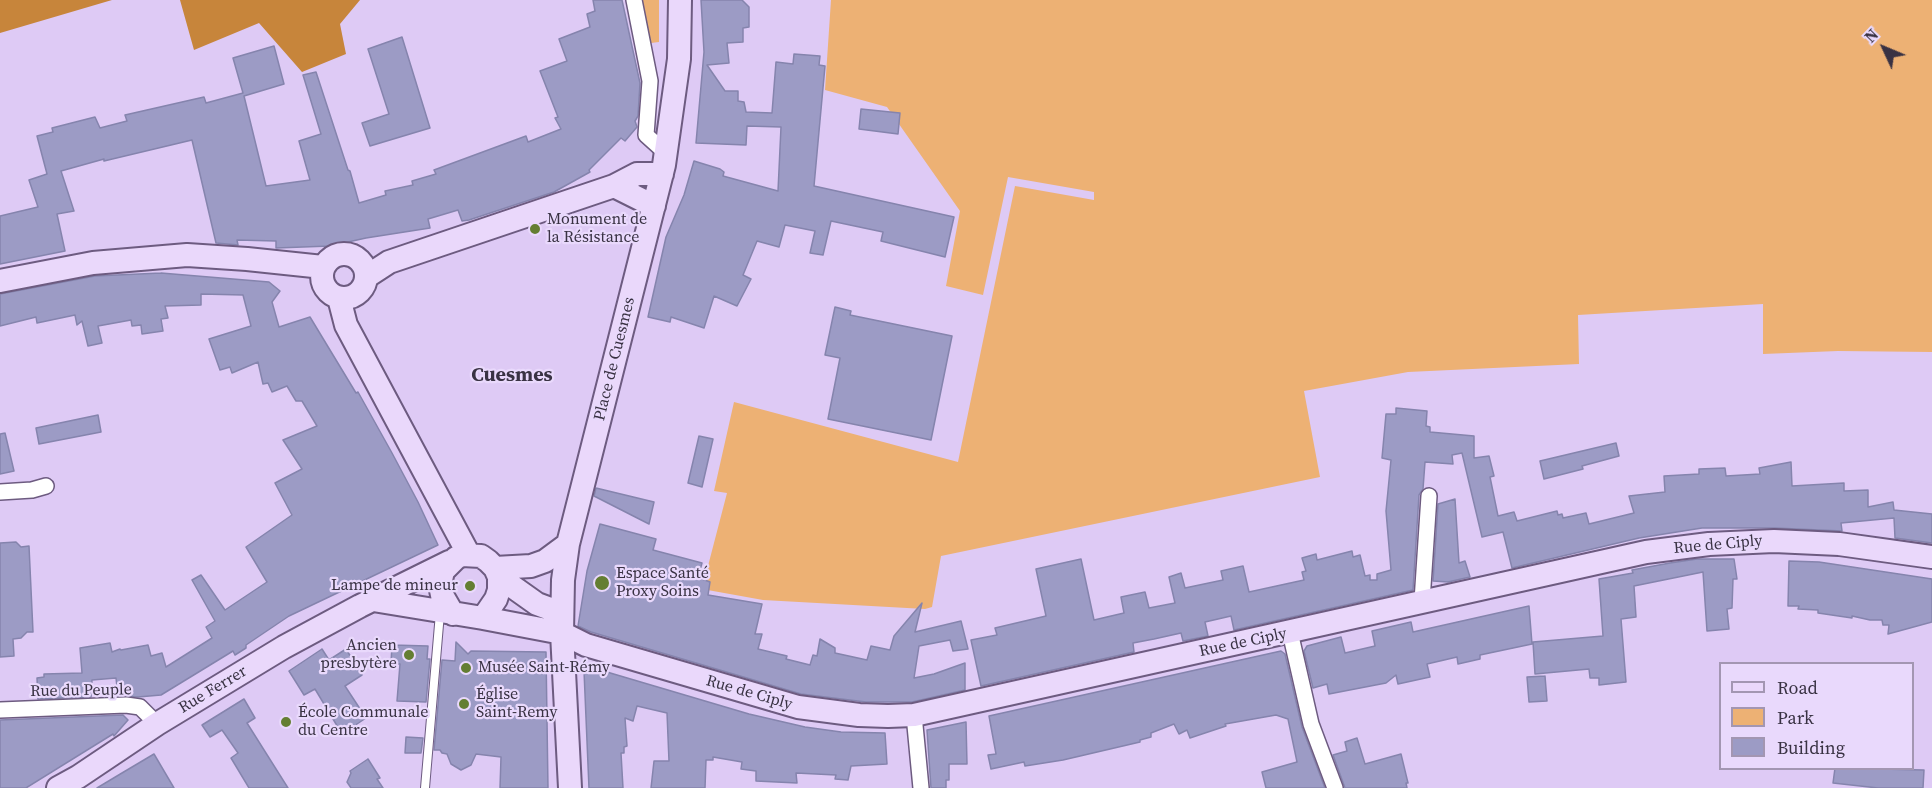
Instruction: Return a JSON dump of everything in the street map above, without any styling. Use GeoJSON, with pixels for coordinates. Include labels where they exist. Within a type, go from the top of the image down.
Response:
{"type":"FeatureCollection","features":[{"type":"Feature","properties":{"kind":"street"},"geometry":{"type":"LineString","coordinates":[[363,269],[614,186],[664,164],[646,135],[650,81],[634,0]]}},
{"type":"Feature","properties":{"kind":"street","name":"Place de Cuesmes"},"geometry":{"type":"LineString","coordinates":[[570,788],[561,623],[563,580],[568,544],[664,164],[679,59],[680,0]]}},
{"type":"Feature","properties":{"kind":"street"},"geometry":{"type":"LineString","coordinates":[[614,186],[654,206]]}},
{"type":"Feature","properties":{"kind":"street"},"geometry":{"type":"LineString","coordinates":[[337,254],[353,256],[363,269],[360,291],[353,297],[339,298],[328,292],[321,281],[323,267],[337,254]]}},
{"type":"Feature","properties":{"kind":"street"},"geometry":{"type":"LineString","coordinates":[[0,280],[93,263],[187,255],[323,267]]}},
{"type":"Feature","properties":{"kind":"street"},"geometry":{"type":"LineString","coordinates":[[339,298],[346,325],[459,559]]}},
{"type":"Feature","properties":{"kind":"street"},"geometry":{"type":"LineString","coordinates":[[0,492],[32,490],[46,486]]}},
{"type":"Feature","properties":{"kind":"street"},"geometry":{"type":"LineString","coordinates":[[1422,601],[1429,496]]}},
{"type":"Feature","properties":{"kind":"street","name":"Rue de Ciply"},"geometry":{"type":"LineString","coordinates":[[561,623],[586,645],[798,707],[859,715],[914,715],[1646,552],[1709,544],[1774,541],[1839,544],[1932,557]]}},
{"type":"Feature","properties":{"kind":"street"},"geometry":{"type":"LineString","coordinates":[[497,573],[545,561],[568,544]]}},
{"type":"Feature","properties":{"kind":"street"},"geometry":{"type":"LineString","coordinates":[[447,613],[440,585],[443,571],[459,559],[481,556],[497,573],[561,623]]}},
{"type":"Feature","properties":{"kind":"street","name":"Rue Ferrer"},"geometry":{"type":"LineString","coordinates":[[58,788],[156,724],[284,647],[373,600],[459,559]]}},
{"type":"Feature","properties":{"kind":"street"},"geometry":{"type":"LineString","coordinates":[[483,618],[496,599],[499,590],[497,573]]}},
{"type":"Feature","properties":{"kind":"street"},"geometry":{"type":"LineString","coordinates":[[373,600],[483,618],[561,623]]}},
{"type":"Feature","properties":{"kind":"street"},"geometry":{"type":"LineString","coordinates":[[1290,632],[1311,724],[1335,788]]}},
{"type":"Feature","properties":{"kind":"street","name":"Rue du Peuple"},"geometry":{"type":"LineString","coordinates":[[0,710],[126,705],[140,707],[156,724]]}},
{"type":"Feature","properties":{"kind":"street"},"geometry":{"type":"LineString","coordinates":[[914,715],[921,788]]}},
{"type":"Feature","properties":{"kind":"lane"},"geometry":{"type":"LineString","coordinates":[[425,788],[447,613]]}},
{"type":"Feature","properties":{"kind":"green space"},"geometry":{"type":"Polygon","coordinates":[[[641,0],[659,0],[659,42],[651,43],[641,0]]]}},
{"type":"Feature","properties":{"kind":"green space"},"geometry":{"type":"Polygon","coordinates":[[[831,0],[1932,0],[1932,352],[1838,351],[1763,354],[1763,304],[1578,315],[1579,364],[1408,372],[1304,391],[1320,477],[941,556],[932,607],[925,609],[763,600],[702,589],[727,493],[714,491],[734,402],[958,462],[1015,186],[1094,200],[1094,192],[1008,177],[983,295],[946,286],[960,211],[887,107],[825,90],[831,0]]]}},
{"type":"Feature","properties":{"kind":"shaded area"},"geometry":{"type":"Polygon","coordinates":[[[0,0],[112,0],[0,33],[0,0]]]}},
{"type":"Feature","properties":{"kind":"shaded area"},"geometry":{"type":"Polygon","coordinates":[[[180,0],[360,0],[340,24],[346,54],[302,72],[259,23],[194,50],[180,0]]]}},
{"type":"Feature","properties":{"kind":"building"},"geometry":{"type":"Polygon","coordinates":[[[593,0],[622,0],[640,83],[638,116],[635,121],[637,127],[625,141],[621,138],[589,170],[590,172],[554,192],[469,220],[462,221],[458,210],[428,219],[430,228],[330,246],[276,248],[276,241],[237,240],[238,245],[216,243],[192,140],[61,171],[74,211],[57,214],[65,251],[0,264],[0,216],[38,207],[29,180],[47,174],[37,136],[53,132],[52,128],[95,117],[100,128],[127,121],[125,115],[204,97],[206,103],[243,93],[233,58],[274,46],[284,84],[244,96],[266,186],[310,180],[299,141],[321,134],[303,75],[316,72],[359,203],[386,195],[385,191],[413,185],[412,181],[436,174],[434,170],[526,136],[528,142],[561,129],[555,118],[558,117],[540,71],[567,61],[559,39],[590,27],[587,14],[595,11],[593,0]]]}},
{"type":"Feature","properties":{"kind":"building"},"geometry":{"type":"Polygon","coordinates":[[[701,0],[742,0],[749,7],[749,27],[743,28],[743,42],[727,43],[729,63],[707,65],[725,91],[738,91],[738,101],[744,102],[746,112],[772,113],[776,62],[793,64],[794,54],[820,56],[819,65],[825,66],[814,186],[954,217],[945,257],[881,241],[883,232],[831,221],[823,255],[810,253],[815,231],[785,225],[779,247],[757,241],[743,275],[751,279],[737,306],[714,296],[704,328],[671,317],[670,322],[648,317],[666,237],[684,195],[694,161],[720,169],[724,172],[723,176],[778,191],[781,127],[747,126],[746,145],[696,143],[704,52],[701,0]]]}},
{"type":"Feature","properties":{"kind":"building"},"geometry":{"type":"Polygon","coordinates":[[[402,37],[430,128],[370,146],[362,123],[389,114],[368,49],[402,37]]]}},
{"type":"Feature","properties":{"kind":"building"},"geometry":{"type":"Polygon","coordinates":[[[861,109],[900,113],[898,134],[859,129],[861,109]]]}},
{"type":"Feature","properties":{"kind":"building"},"geometry":{"type":"Polygon","coordinates":[[[161,273],[269,282],[280,291],[272,302],[279,327],[310,317],[356,393],[358,392],[418,502],[438,545],[289,616],[235,655],[233,651],[161,695],[118,696],[116,678],[92,680],[91,697],[38,699],[37,678],[44,677],[44,674],[82,673],[80,648],[110,643],[112,652],[148,645],[151,656],[162,653],[166,667],[212,638],[206,627],[215,621],[192,580],[201,575],[225,610],[267,582],[246,547],[292,515],[275,483],[302,469],[283,440],[317,426],[302,401],[296,401],[287,386],[272,392],[268,383],[263,384],[258,362],[232,373],[230,367],[220,370],[209,339],[251,326],[243,295],[201,294],[201,305],[165,306],[168,318],[161,319],[163,331],[142,334],[141,325],[132,326],[131,320],[98,326],[102,343],[88,346],[82,321],[77,325],[75,315],[37,323],[36,317],[0,326],[0,294],[95,276],[161,273]]]}},
{"type":"Feature","properties":{"kind":"building"},"geometry":{"type":"Polygon","coordinates":[[[835,307],[851,311],[850,315],[952,336],[931,440],[828,419],[840,358],[825,355],[835,307]]]}},
{"type":"Feature","properties":{"kind":"building"},"geometry":{"type":"Polygon","coordinates":[[[1396,408],[1427,411],[1426,426],[1430,427],[1430,432],[1474,436],[1474,458],[1489,456],[1494,476],[1490,477],[1498,516],[1514,512],[1517,521],[1557,511],[1558,515],[1562,514],[1563,518],[1586,513],[1589,524],[1634,513],[1629,496],[1665,492],[1664,476],[1699,474],[1699,469],[1725,468],[1726,476],[1760,474],[1759,468],[1791,462],[1792,486],[1844,483],[1844,491],[1868,490],[1868,507],[1893,502],[1894,510],[1932,514],[1932,543],[1895,538],[1894,518],[1841,523],[1842,531],[1702,528],[1639,538],[1512,568],[1503,532],[1482,537],[1462,453],[1452,455],[1453,464],[1425,462],[1423,489],[1419,495],[1413,590],[1234,630],[1231,616],[1205,622],[1208,636],[1183,641],[1181,633],[1133,643],[1134,652],[981,686],[971,640],[997,635],[995,628],[1046,616],[1036,569],[1081,559],[1094,620],[1124,613],[1121,597],[1145,592],[1149,608],[1175,603],[1169,577],[1181,573],[1185,588],[1223,580],[1221,571],[1243,566],[1249,592],[1304,580],[1302,572],[1306,571],[1302,558],[1316,554],[1317,560],[1352,551],[1353,557],[1360,555],[1365,576],[1370,575],[1370,580],[1377,580],[1377,574],[1391,570],[1386,511],[1391,460],[1382,458],[1386,414],[1396,414],[1396,408]]]}},
{"type":"Feature","properties":{"kind":"building"},"geometry":{"type":"Polygon","coordinates":[[[98,415],[101,432],[39,444],[36,428],[98,415]]]}},
{"type":"Feature","properties":{"kind":"building"},"geometry":{"type":"Polygon","coordinates":[[[5,433],[14,471],[0,474],[0,434],[5,433]]]}},
{"type":"Feature","properties":{"kind":"building"},"geometry":{"type":"Polygon","coordinates":[[[699,436],[713,439],[702,487],[688,483],[699,436]]]}},
{"type":"Feature","properties":{"kind":"building"},"geometry":{"type":"Polygon","coordinates":[[[1616,443],[1619,456],[1582,466],[1583,469],[1544,479],[1540,461],[1616,443]]]}},
{"type":"Feature","properties":{"kind":"building"},"geometry":{"type":"Polygon","coordinates":[[[596,488],[654,502],[649,524],[594,496],[596,488]]]}},
{"type":"Feature","properties":{"kind":"building"},"geometry":{"type":"Polygon","coordinates":[[[1455,499],[1459,563],[1465,561],[1470,577],[1448,582],[1433,581],[1438,504],[1455,499]]]}},
{"type":"Feature","properties":{"kind":"building"},"geometry":{"type":"Polygon","coordinates":[[[600,524],[656,539],[653,550],[702,563],[700,570],[704,571],[702,579],[710,582],[708,595],[762,604],[755,634],[762,634],[758,649],[787,656],[786,659],[810,665],[813,655],[817,656],[820,639],[835,648],[835,653],[867,660],[871,646],[890,650],[894,636],[922,603],[915,632],[961,621],[968,649],[953,651],[950,640],[919,646],[914,678],[934,674],[965,663],[965,690],[912,702],[866,702],[801,694],[591,632],[578,626],[587,571],[600,524]]]}},
{"type":"Feature","properties":{"kind":"building"},"geometry":{"type":"Polygon","coordinates":[[[16,542],[21,547],[29,546],[33,632],[27,632],[21,638],[13,639],[14,656],[0,657],[0,543],[16,542]]]}},
{"type":"Feature","properties":{"kind":"building"},"geometry":{"type":"Polygon","coordinates":[[[1697,559],[1734,559],[1737,579],[1733,579],[1732,608],[1727,609],[1729,629],[1707,631],[1703,572],[1634,586],[1636,617],[1621,619],[1626,682],[1599,685],[1599,678],[1590,678],[1589,669],[1535,674],[1533,642],[1603,636],[1599,579],[1633,573],[1632,570],[1697,559]]]}},
{"type":"Feature","properties":{"kind":"building"},"geometry":{"type":"Polygon","coordinates":[[[1789,561],[1819,562],[1932,579],[1932,622],[1888,634],[1889,625],[1883,625],[1882,620],[1818,613],[1818,610],[1788,606],[1789,561]]]}},
{"type":"Feature","properties":{"kind":"building"},"geometry":{"type":"Polygon","coordinates":[[[1529,606],[1532,644],[1480,655],[1480,659],[1458,664],[1457,657],[1427,664],[1430,677],[1398,684],[1396,675],[1386,683],[1329,694],[1327,684],[1313,688],[1304,651],[1307,646],[1341,637],[1345,653],[1375,646],[1372,631],[1411,622],[1413,632],[1529,606]]]}},
{"type":"Feature","properties":{"kind":"building"},"geometry":{"type":"Polygon","coordinates":[[[456,642],[468,654],[471,651],[546,652],[548,788],[500,788],[501,757],[476,754],[471,765],[461,770],[451,764],[447,754],[434,750],[442,660],[455,661],[456,642]]]}},
{"type":"Feature","properties":{"kind":"building"},"geometry":{"type":"Polygon","coordinates":[[[392,645],[428,646],[427,659],[430,659],[426,702],[397,701],[400,664],[391,663],[392,645]]]}},
{"type":"Feature","properties":{"kind":"building"},"geometry":{"type":"Polygon","coordinates":[[[322,649],[329,660],[346,649],[362,675],[345,686],[366,718],[342,734],[315,689],[304,695],[289,671],[322,649]]]}},
{"type":"Feature","properties":{"kind":"building"},"geometry":{"type":"Polygon","coordinates":[[[1281,651],[1285,654],[1302,727],[1325,788],[1266,788],[1262,772],[1297,762],[1288,719],[1276,715],[1225,724],[1226,726],[1190,738],[1187,730],[1179,734],[1174,724],[1151,733],[1151,737],[1140,740],[1140,742],[1063,760],[1025,766],[1024,762],[991,769],[988,755],[996,754],[989,716],[1281,651]]]}},
{"type":"Feature","properties":{"kind":"building"},"geometry":{"type":"Polygon","coordinates":[[[590,667],[749,714],[805,727],[841,732],[885,733],[887,764],[851,766],[848,780],[835,779],[836,775],[796,773],[797,783],[756,781],[756,771],[741,769],[742,762],[713,757],[713,760],[706,760],[705,788],[651,788],[654,761],[669,761],[667,713],[637,706],[633,721],[625,718],[627,746],[624,747],[624,753],[621,753],[623,788],[589,788],[584,671],[590,667]]]}},
{"type":"Feature","properties":{"kind":"building"},"geometry":{"type":"Polygon","coordinates":[[[1545,676],[1547,701],[1529,702],[1527,677],[1545,676]]]}},
{"type":"Feature","properties":{"kind":"building"},"geometry":{"type":"Polygon","coordinates":[[[244,699],[255,718],[247,723],[288,788],[249,788],[231,758],[238,753],[222,730],[210,737],[202,725],[244,699]]]}},
{"type":"Feature","properties":{"kind":"building"},"geometry":{"type":"Polygon","coordinates":[[[123,715],[128,720],[114,736],[113,734],[26,788],[0,788],[0,720],[123,715]]]}},
{"type":"Feature","properties":{"kind":"building"},"geometry":{"type":"Polygon","coordinates":[[[966,722],[967,764],[949,764],[949,780],[946,780],[946,788],[931,788],[927,730],[966,722]]]}},
{"type":"Feature","properties":{"kind":"building"},"geometry":{"type":"Polygon","coordinates":[[[406,737],[423,738],[421,753],[405,753],[406,737]]]}},
{"type":"Feature","properties":{"kind":"building"},"geometry":{"type":"Polygon","coordinates":[[[1357,738],[1365,764],[1401,754],[1408,783],[1406,783],[1407,788],[1345,788],[1333,755],[1347,751],[1345,742],[1357,738]]]}},
{"type":"Feature","properties":{"kind":"building"},"geometry":{"type":"Polygon","coordinates":[[[154,754],[174,788],[97,788],[122,773],[154,754]]]}},
{"type":"Feature","properties":{"kind":"building"},"geometry":{"type":"Polygon","coordinates":[[[368,759],[380,778],[377,779],[383,788],[351,788],[347,782],[350,771],[368,759]]]}},
{"type":"Feature","properties":{"kind":"building"},"geometry":{"type":"Polygon","coordinates":[[[1835,770],[1924,770],[1923,788],[1878,788],[1833,783],[1835,770]]]}},
{"type":"Feature","properties":{"kind":"place","name":"Monument de la Résistance"},"geometry":{"type":"Point","coordinates":[535,229]}},
{"type":"Feature","properties":{"kind":"place","name":"Espace Santé Proxy Soins"},"geometry":{"type":"Point","coordinates":[602,583]}},
{"type":"Feature","properties":{"kind":"place","name":"Lampe de mineur"},"geometry":{"type":"Point","coordinates":[470,586]}},
{"type":"Feature","properties":{"kind":"place","name":"Ancien presbytère"},"geometry":{"type":"Point","coordinates":[409,655]}},
{"type":"Feature","properties":{"kind":"place","name":"Musée Saint-Rémy"},"geometry":{"type":"Point","coordinates":[466,668]}},
{"type":"Feature","properties":{"kind":"place","name":"Église Saint-Remy"},"geometry":{"type":"Point","coordinates":[464,704]}},
{"type":"Feature","properties":{"kind":"place","name":"École Communale du Centre"},"geometry":{"type":"Point","coordinates":[286,722]}},
{"type":"Feature","properties":{"kind":"district","name":"Cuesmes"},"geometry":{"type":"Point","coordinates":[512,376]}}]}
